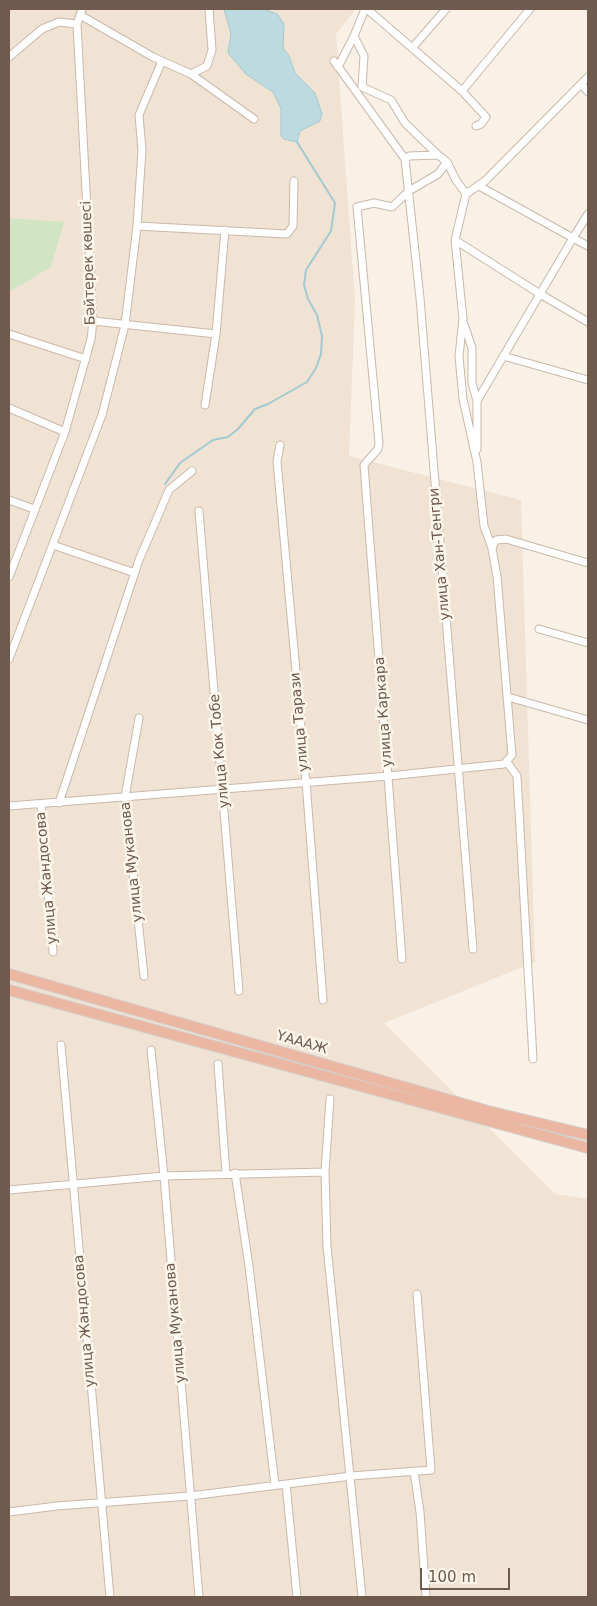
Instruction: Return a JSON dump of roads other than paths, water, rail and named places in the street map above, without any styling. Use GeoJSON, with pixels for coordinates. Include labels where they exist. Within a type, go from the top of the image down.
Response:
{"type":"FeatureCollection","features":[{"type":"Feature","properties":{"kind":"highway","name":"ҮАААЖ"},"geometry":{"type":"LineString","coordinates":[[9,974],[488,1111],[588,1135]]}},
{"type":"Feature","properties":{"kind":"highway","name":"ҮАААЖ"},"geometry":{"type":"LineString","coordinates":[[9,990],[588,1148]]}},
{"type":"Feature","properties":{"kind":"street"},"geometry":{"type":"LineString","coordinates":[[191,74],[207,66],[212,50],[209,9]]}},
{"type":"Feature","properties":{"kind":"street"},"geometry":{"type":"LineString","coordinates":[[438,155],[409,156],[405,159],[336,64],[354,36],[366,9],[462,91],[486,116],[481,124],[476,126]]}},
{"type":"Feature","properties":{"kind":"street"},"geometry":{"type":"LineString","coordinates":[[412,48],[446,9]]}},
{"type":"Feature","properties":{"kind":"street"},"geometry":{"type":"LineString","coordinates":[[462,91],[530,9]]}},
{"type":"Feature","properties":{"kind":"street"},"geometry":{"type":"LineString","coordinates":[[81,12],[162,61],[191,74],[254,118]]}},
{"type":"Feature","properties":{"kind":"street","name":"Бәйтерек көшесі"},"geometry":{"type":"LineString","coordinates":[[9,577],[65,432],[91,339],[92,321],[77,24],[81,12]]}},
{"type":"Feature","properties":{"kind":"street"},"geometry":{"type":"LineString","coordinates":[[9,58],[42,29],[59,22],[77,24]]}},
{"type":"Feature","properties":{"kind":"street"},"geometry":{"type":"LineString","coordinates":[[354,36],[364,56],[362,87],[391,100],[405,123],[447,162],[466,194]]}},
{"type":"Feature","properties":{"kind":"street"},"geometry":{"type":"LineString","coordinates":[[9,659],[102,416],[125,325],[137,226],[142,150],[139,115],[142,104],[162,61]]}},
{"type":"Feature","properties":{"kind":"street"},"geometry":{"type":"LineString","coordinates":[[9,806],[41,805],[389,776],[507,762],[512,755],[508,697],[492,549],[484,526],[478,462],[477,401],[472,383],[472,348],[463,319],[455,240],[466,194],[479,186],[588,77]]}},
{"type":"Feature","properties":{"kind":"street"},"geometry":{"type":"LineString","coordinates":[[581,84],[588,92]]}},
{"type":"Feature","properties":{"kind":"street","name":"улица Хан-Тенгри"},"geometry":{"type":"LineString","coordinates":[[405,159],[420,298],[473,949]]}},
{"type":"Feature","properties":{"kind":"street"},"geometry":{"type":"LineString","coordinates":[[409,192],[438,174],[447,162]]}},
{"type":"Feature","properties":{"kind":"street"},"geometry":{"type":"LineString","coordinates":[[137,226],[287,234],[293,226],[294,181]]}},
{"type":"Feature","properties":{"kind":"street"},"geometry":{"type":"LineString","coordinates":[[479,186],[588,246]]}},
{"type":"Feature","properties":{"kind":"street","name":"улица Каркара"},"geometry":{"type":"LineString","coordinates":[[402,959],[364,465],[378,449],[379,443],[357,207],[374,202],[392,207],[409,192]]}},
{"type":"Feature","properties":{"kind":"street"},"geometry":{"type":"LineString","coordinates":[[477,401],[588,214]]}},
{"type":"Feature","properties":{"kind":"street"},"geometry":{"type":"LineString","coordinates":[[205,405],[216,334],[225,230]]}},
{"type":"Feature","properties":{"kind":"street"},"geometry":{"type":"LineString","coordinates":[[455,240],[588,322]]}},
{"type":"Feature","properties":{"kind":"street"},"geometry":{"type":"LineString","coordinates":[[463,319],[459,356],[463,399],[478,462]]}},
{"type":"Feature","properties":{"kind":"street"},"geometry":{"type":"LineString","coordinates":[[92,321],[216,334]]}},
{"type":"Feature","properties":{"kind":"street"},"geometry":{"type":"LineString","coordinates":[[9,334],[86,359]]}},
{"type":"Feature","properties":{"kind":"street"},"geometry":{"type":"LineString","coordinates":[[503,356],[588,380]]}},
{"type":"Feature","properties":{"kind":"street"},"geometry":{"type":"LineString","coordinates":[[9,408],[65,432]]}},
{"type":"Feature","properties":{"kind":"street","name":"улица Тарази"},"geometry":{"type":"LineString","coordinates":[[280,445],[276,461],[306,782],[323,1000]]}},
{"type":"Feature","properties":{"kind":"street"},"geometry":{"type":"LineString","coordinates":[[59,803],[135,573],[169,490],[192,471]]}},
{"type":"Feature","properties":{"kind":"street"},"geometry":{"type":"LineString","coordinates":[[9,500],[34,510]]}},
{"type":"Feature","properties":{"kind":"street","name":"улица Кок Тобе"},"geometry":{"type":"LineString","coordinates":[[199,511],[239,991]]}},
{"type":"Feature","properties":{"kind":"street"},"geometry":{"type":"LineString","coordinates":[[492,549],[496,540],[506,540],[588,563]]}},
{"type":"Feature","properties":{"kind":"street"},"geometry":{"type":"LineString","coordinates":[[53,545],[135,573]]}},
{"type":"Feature","properties":{"kind":"street"},"geometry":{"type":"LineString","coordinates":[[9,553],[17,556]]}},
{"type":"Feature","properties":{"kind":"street"},"geometry":{"type":"LineString","coordinates":[[539,629],[588,643]]}},
{"type":"Feature","properties":{"kind":"street"},"geometry":{"type":"LineString","coordinates":[[508,697],[588,720]]}},
{"type":"Feature","properties":{"kind":"street","name":"улица Муканова"},"geometry":{"type":"LineString","coordinates":[[139,718],[125,797],[144,976]]}},
{"type":"Feature","properties":{"kind":"street"},"geometry":{"type":"LineString","coordinates":[[507,762],[517,776],[532,1059]]}},
{"type":"Feature","properties":{"kind":"street","name":"улица Жандосова"},"geometry":{"type":"LineString","coordinates":[[41,805],[53,952]]}},
{"type":"Feature","properties":{"kind":"street","name":"улица Жандосова"},"geometry":{"type":"LineString","coordinates":[[60,1044],[110,1597]]}},
{"type":"Feature","properties":{"kind":"street","name":"улица Муканова"},"geometry":{"type":"LineString","coordinates":[[151,1050],[164,1176],[199,1597]]}},
{"type":"Feature","properties":{"kind":"street"},"geometry":{"type":"LineString","coordinates":[[218,1064],[226,1174]]}},
{"type":"Feature","properties":{"kind":"street"},"geometry":{"type":"LineString","coordinates":[[330,1099],[325,1172],[328,1246],[362,1597]]}},
{"type":"Feature","properties":{"kind":"street"},"geometry":{"type":"LineString","coordinates":[[9,1190],[164,1176],[325,1172]]}},
{"type":"Feature","properties":{"kind":"street"},"geometry":{"type":"LineString","coordinates":[[235,1173],[249,1266],[275,1485]]}},
{"type":"Feature","properties":{"kind":"street"},"geometry":{"type":"LineString","coordinates":[[9,1512],[101,1502],[190,1496],[351,1476],[431,1470],[416,1294]]}},
{"type":"Feature","properties":{"kind":"street"},"geometry":{"type":"LineString","coordinates":[[414,1471],[420,1512],[426,1597]]}},
{"type":"Feature","properties":{"kind":"street"},"geometry":{"type":"LineString","coordinates":[[286,1484],[297,1597]]}},
{"type":"Feature","properties":{"kind":"water"},"geometry":{"type":"Polygon","coordinates":[[[224,9],[263,9],[277,14],[284,24],[283,48],[289,56],[295,73],[315,93],[322,114],[320,121],[300,131],[297,142],[284,139],[281,136],[281,109],[273,92],[246,74],[228,53],[231,34],[224,9]]]}},
{"type":"Feature","properties":{"kind":"waterway"},"geometry":{"type":"LineString","coordinates":[[165,484],[180,463],[213,440],[228,437],[238,429],[255,409],[268,404],[307,382],[316,368],[321,354],[322,336],[317,315],[308,299],[304,285],[306,270],[331,231],[335,203],[297,142]]}}]}
